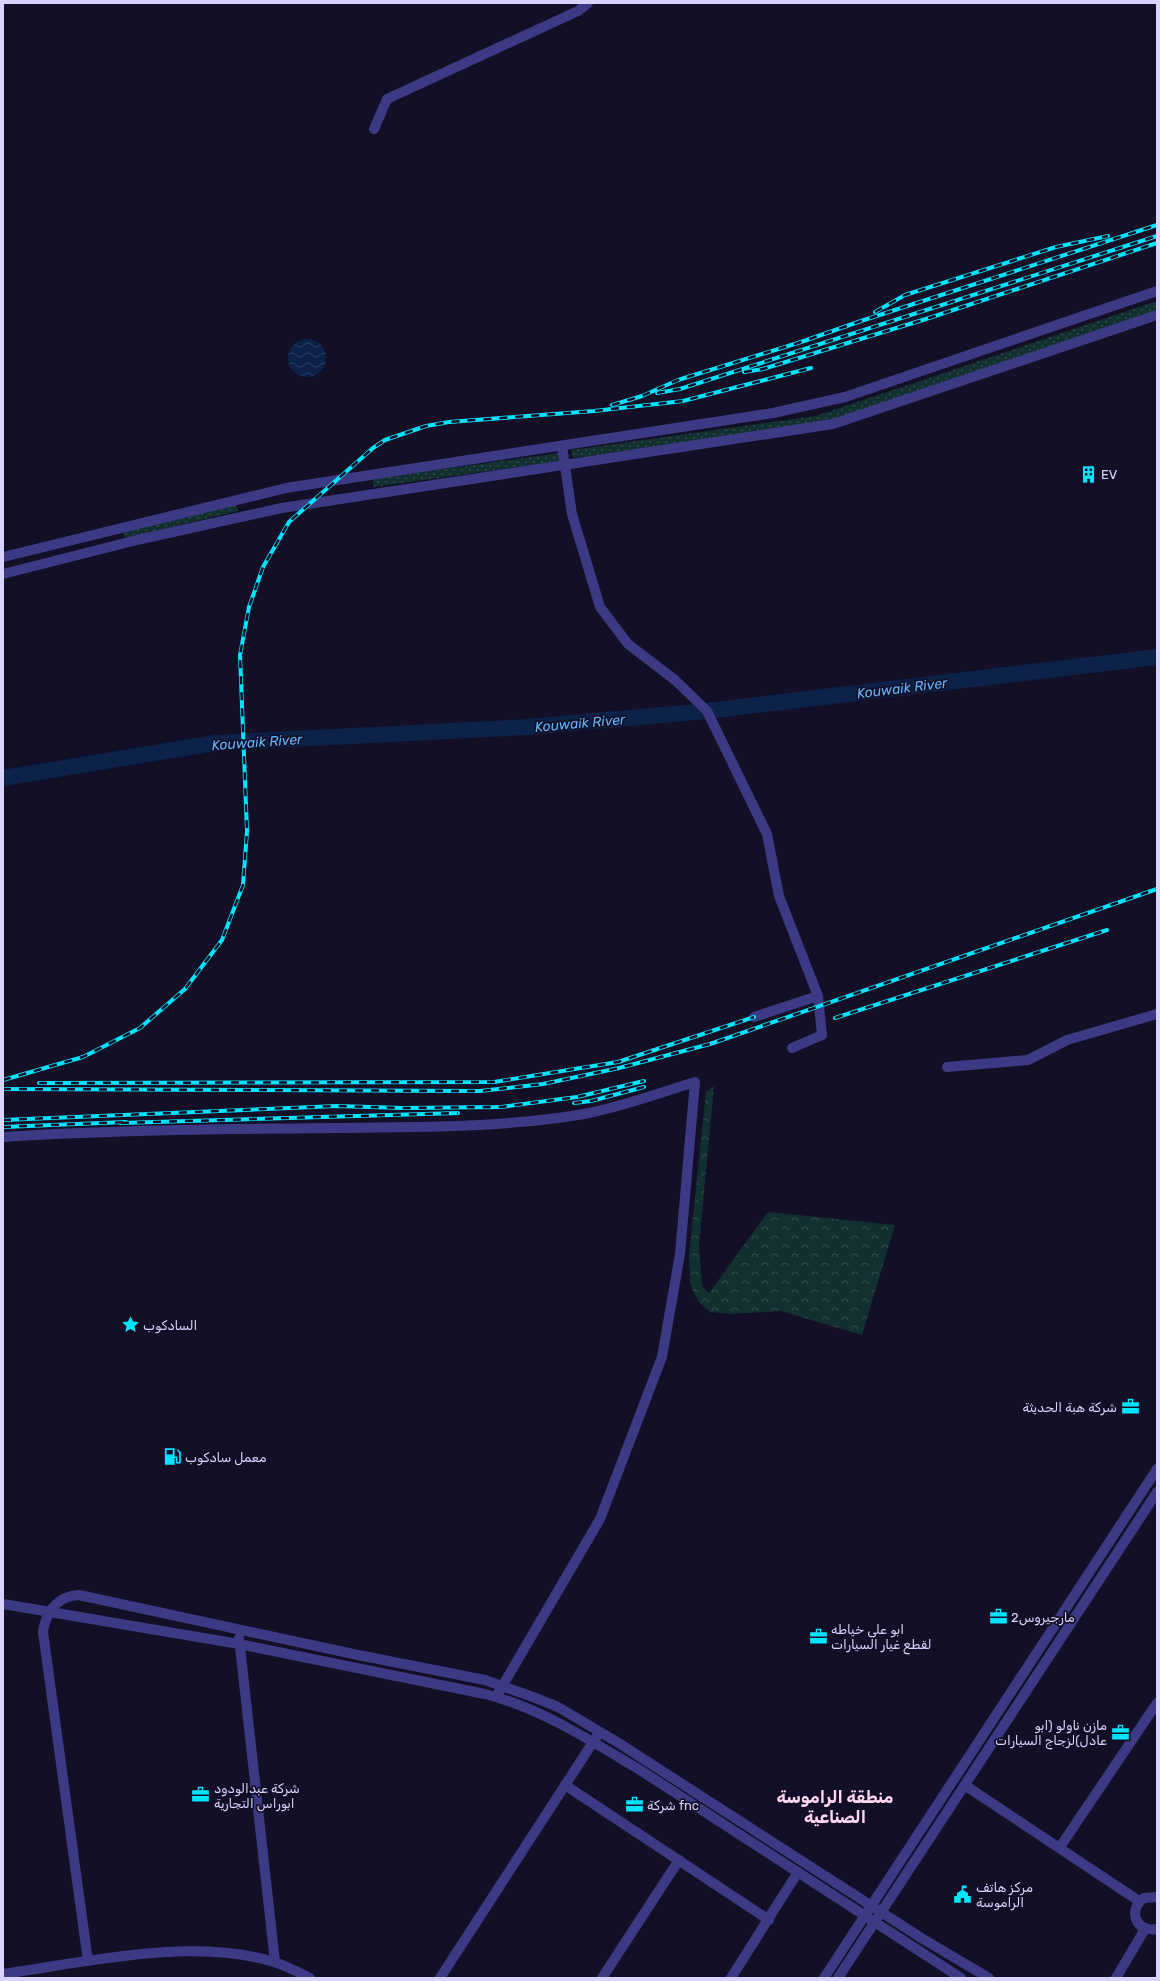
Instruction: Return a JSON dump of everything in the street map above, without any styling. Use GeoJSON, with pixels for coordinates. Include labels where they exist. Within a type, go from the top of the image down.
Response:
{"type":"FeatureCollection","features":[{"type":"Feature","properties":{"kind":"street"},"geometry":{"type":"LineString","coordinates":[[374,129],[387,99],[578,11],[588,3]]}},
{"type":"Feature","properties":{"kind":"street"},"geometry":{"type":"LineString","coordinates":[[3,557],[286,488],[773,414],[845,397],[1157,291]]}},
{"type":"Feature","properties":{"kind":"street"},"geometry":{"type":"LineString","coordinates":[[3,574],[137,540],[282,508],[833,424],[1157,315]]}},
{"type":"Feature","properties":{"kind":"street"},"geometry":{"type":"LineString","coordinates":[[562,446],[572,514],[600,607],[628,644],[675,680],[707,711],[767,834],[779,896],[818,996],[822,1035],[792,1048]]}},
{"type":"Feature","properties":{"kind":"street"},"geometry":{"type":"LineString","coordinates":[[754,1017],[818,996]]}},
{"type":"Feature","properties":{"kind":"street"},"geometry":{"type":"LineString","coordinates":[[947,1067],[1028,1060],[1067,1040],[1157,1014]]}},
{"type":"Feature","properties":{"kind":"street"},"geometry":{"type":"LineString","coordinates":[[3,1137],[155,1130],[387,1127],[529,1122],[586,1113],[640,1099],[695,1082],[680,1254],[662,1357],[600,1519],[496,1696]]}},
{"type":"Feature","properties":{"kind":"street"},"geometry":{"type":"LineString","coordinates":[[824,1978],[1157,1469]]}},
{"type":"Feature","properties":{"kind":"street"},"geometry":{"type":"LineString","coordinates":[[838,1978],[966,1786],[1157,1492]]}},
{"type":"Feature","properties":{"kind":"street"},"geometry":{"type":"LineString","coordinates":[[88,1961],[44,1642],[44,1624],[51,1611],[63,1598],[79,1595],[502,1685],[558,1707],[600,1732],[870,1906],[989,1978]]}},
{"type":"Feature","properties":{"kind":"street"},"geometry":{"type":"LineString","coordinates":[[3,1604],[239,1644],[496,1696],[541,1714],[593,1742],[710,1815],[962,1978]]}},
{"type":"Feature","properties":{"kind":"street"},"geometry":{"type":"LineString","coordinates":[[238,1630],[275,1962]]}},
{"type":"Feature","properties":{"kind":"street"},"geometry":{"type":"LineString","coordinates":[[355,1668],[358,1655]]}},
{"type":"Feature","properties":{"kind":"street"},"geometry":{"type":"LineString","coordinates":[[1060,1848],[1157,1703]]}},
{"type":"Feature","properties":{"kind":"street"},"geometry":{"type":"LineString","coordinates":[[440,1978],[600,1732]]}},
{"type":"Feature","properties":{"kind":"street"},"geometry":{"type":"LineString","coordinates":[[565,1785],[769,1920]]}},
{"type":"Feature","properties":{"kind":"street"},"geometry":{"type":"LineString","coordinates":[[966,1786],[1139,1901]]}},
{"type":"Feature","properties":{"kind":"street"},"geometry":{"type":"LineString","coordinates":[[602,1978],[679,1860]]}},
{"type":"Feature","properties":{"kind":"street"},"geometry":{"type":"LineString","coordinates":[[731,1978],[798,1872]]}},
{"type":"Feature","properties":{"kind":"street"},"geometry":{"type":"LineString","coordinates":[[1157,1897],[1149,1896],[1139,1901],[1134,1911],[1137,1922],[1145,1929],[1157,1929]]}},
{"type":"Feature","properties":{"kind":"street"},"geometry":{"type":"LineString","coordinates":[[1116,1978],[1145,1929]]}},
{"type":"Feature","properties":{"kind":"street"},"geometry":{"type":"LineString","coordinates":[[3,1974],[160,1952],[220,1951],[275,1962],[310,1978]]}},
{"type":"Feature","properties":{"kind":"green space"},"geometry":{"type":"Polygon","coordinates":[[[1157,301],[1157,311],[845,416],[818,423],[776,430],[573,458],[571,450],[816,416],[1157,301]]]}},
{"type":"Feature","properties":{"kind":"green space"},"geometry":{"type":"Polygon","coordinates":[[[559,453],[560,461],[374,487],[373,479],[559,453]]]}},
{"type":"Feature","properties":{"kind":"green space"},"geometry":{"type":"Polygon","coordinates":[[[236,503],[238,511],[125,538],[123,530],[236,503]]]}},
{"type":"Feature","properties":{"kind":"green space"},"geometry":{"type":"Polygon","coordinates":[[[714,1086],[699,1245],[702,1286],[709,1293],[768,1212],[895,1225],[862,1335],[781,1311],[730,1314],[710,1312],[698,1301],[690,1284],[689,1255],[706,1092],[714,1086]]]}},
{"type":"Feature","properties":{"kind":"water"},"geometry":{"type":"Polygon","coordinates":[[[303,339],[311,339],[321,344],[325,351],[325,365],[321,372],[311,377],[303,377],[293,372],[291,369],[288,362],[288,354],[293,344],[296,342],[303,339]]]}},
{"type":"Feature","properties":{"kind":"waterway","name":"Kouwaik River"},"geometry":{"type":"LineString","coordinates":[[3,778],[215,743],[528,727],[707,711],[1157,657]]}},
{"type":"Feature","properties":{"kind":"railway"},"geometry":{"type":"LineString","coordinates":[[612,405],[642,396],[678,380],[801,342],[861,321],[1157,225]]}},
{"type":"Feature","properties":{"kind":"railway"},"geometry":{"type":"LineString","coordinates":[[875,312],[905,295],[1056,247],[1108,236]]}},
{"type":"Feature","properties":{"kind":"railway"},"geometry":{"type":"LineString","coordinates":[[657,393],[680,389],[1157,236]]}},
{"type":"Feature","properties":{"kind":"railway"},"geometry":{"type":"LineString","coordinates":[[744,372],[763,369],[929,318],[1157,243]]}},
{"type":"Feature","properties":{"kind":"railway"},"geometry":{"type":"LineString","coordinates":[[3,1080],[83,1057],[140,1028],[185,989],[222,940],[243,885],[247,831],[240,655],[249,607],[263,567],[289,522],[373,448],[385,440],[426,426],[449,422],[594,411],[683,401],[811,368]]}},
{"type":"Feature","properties":{"kind":"railway"},"geometry":{"type":"LineString","coordinates":[[3,1089],[480,1091],[543,1084],[619,1068],[710,1044],[1157,889]]}},
{"type":"Feature","properties":{"kind":"railway"},"geometry":{"type":"LineString","coordinates":[[835,1018],[1107,930]]}},
{"type":"Feature","properties":{"kind":"railway"},"geometry":{"type":"LineString","coordinates":[[39,1083],[494,1082],[618,1062],[754,1017]]}},
{"type":"Feature","properties":{"kind":"railway"},"geometry":{"type":"LineString","coordinates":[[3,1120],[337,1106],[403,1108],[501,1107],[577,1097],[644,1081]]}},
{"type":"Feature","properties":{"kind":"railway"},"geometry":{"type":"LineString","coordinates":[[574,1103],[591,1101],[644,1087]]}},
{"type":"Feature","properties":{"kind":"railway"},"geometry":{"type":"LineString","coordinates":[[121,1123],[458,1113]]}},
{"type":"Feature","properties":{"kind":"railway"},"geometry":{"type":"LineString","coordinates":[[3,1127],[126,1122]]}},
{"type":"Feature","properties":{"kind":"place","name":"EV"},"geometry":{"type":"Point","coordinates":[1088,474]}},
{"type":"Feature","properties":{"kind":"place","name":"السادكوب"},"geometry":{"type":"Point","coordinates":[130,1325]}},
{"type":"Feature","properties":{"kind":"place","name":"شركة هبة الحديثة"},"geometry":{"type":"Point","coordinates":[1130,1407]}},
{"type":"Feature","properties":{"kind":"place","name":"معمل سادكوب"},"geometry":{"type":"Point","coordinates":[172,1457]}},
{"type":"Feature","properties":{"kind":"place","name":"مارجيروس2"},"geometry":{"type":"Point","coordinates":[998,1617]}},
{"type":"Feature","properties":{"kind":"place","name":"ابو علي خياطه لقطع غيار السيارات"},"geometry":{"type":"Point","coordinates":[818,1636]}},
{"type":"Feature","properties":{"kind":"place","name":"مازن ناولو (ابو عادل)لزجاج السيارات"},"geometry":{"type":"Point","coordinates":[1120,1732]}},
{"type":"Feature","properties":{"kind":"place","name":"شركة عبدالودود ابوراس التجارية"},"geometry":{"type":"Point","coordinates":[201,1795]}},
{"type":"Feature","properties":{"kind":"place","name":"شركة fnc"},"geometry":{"type":"Point","coordinates":[634,1805]}},
{"type":"Feature","properties":{"kind":"place","name":"مركز هاتف الراموسة"},"geometry":{"type":"Point","coordinates":[963,1894]}},
{"type":"Feature","properties":{"kind":"district","name":"منطقة الراموسة الصناعية"},"geometry":{"type":"Point","coordinates":[835,1807]}}]}
